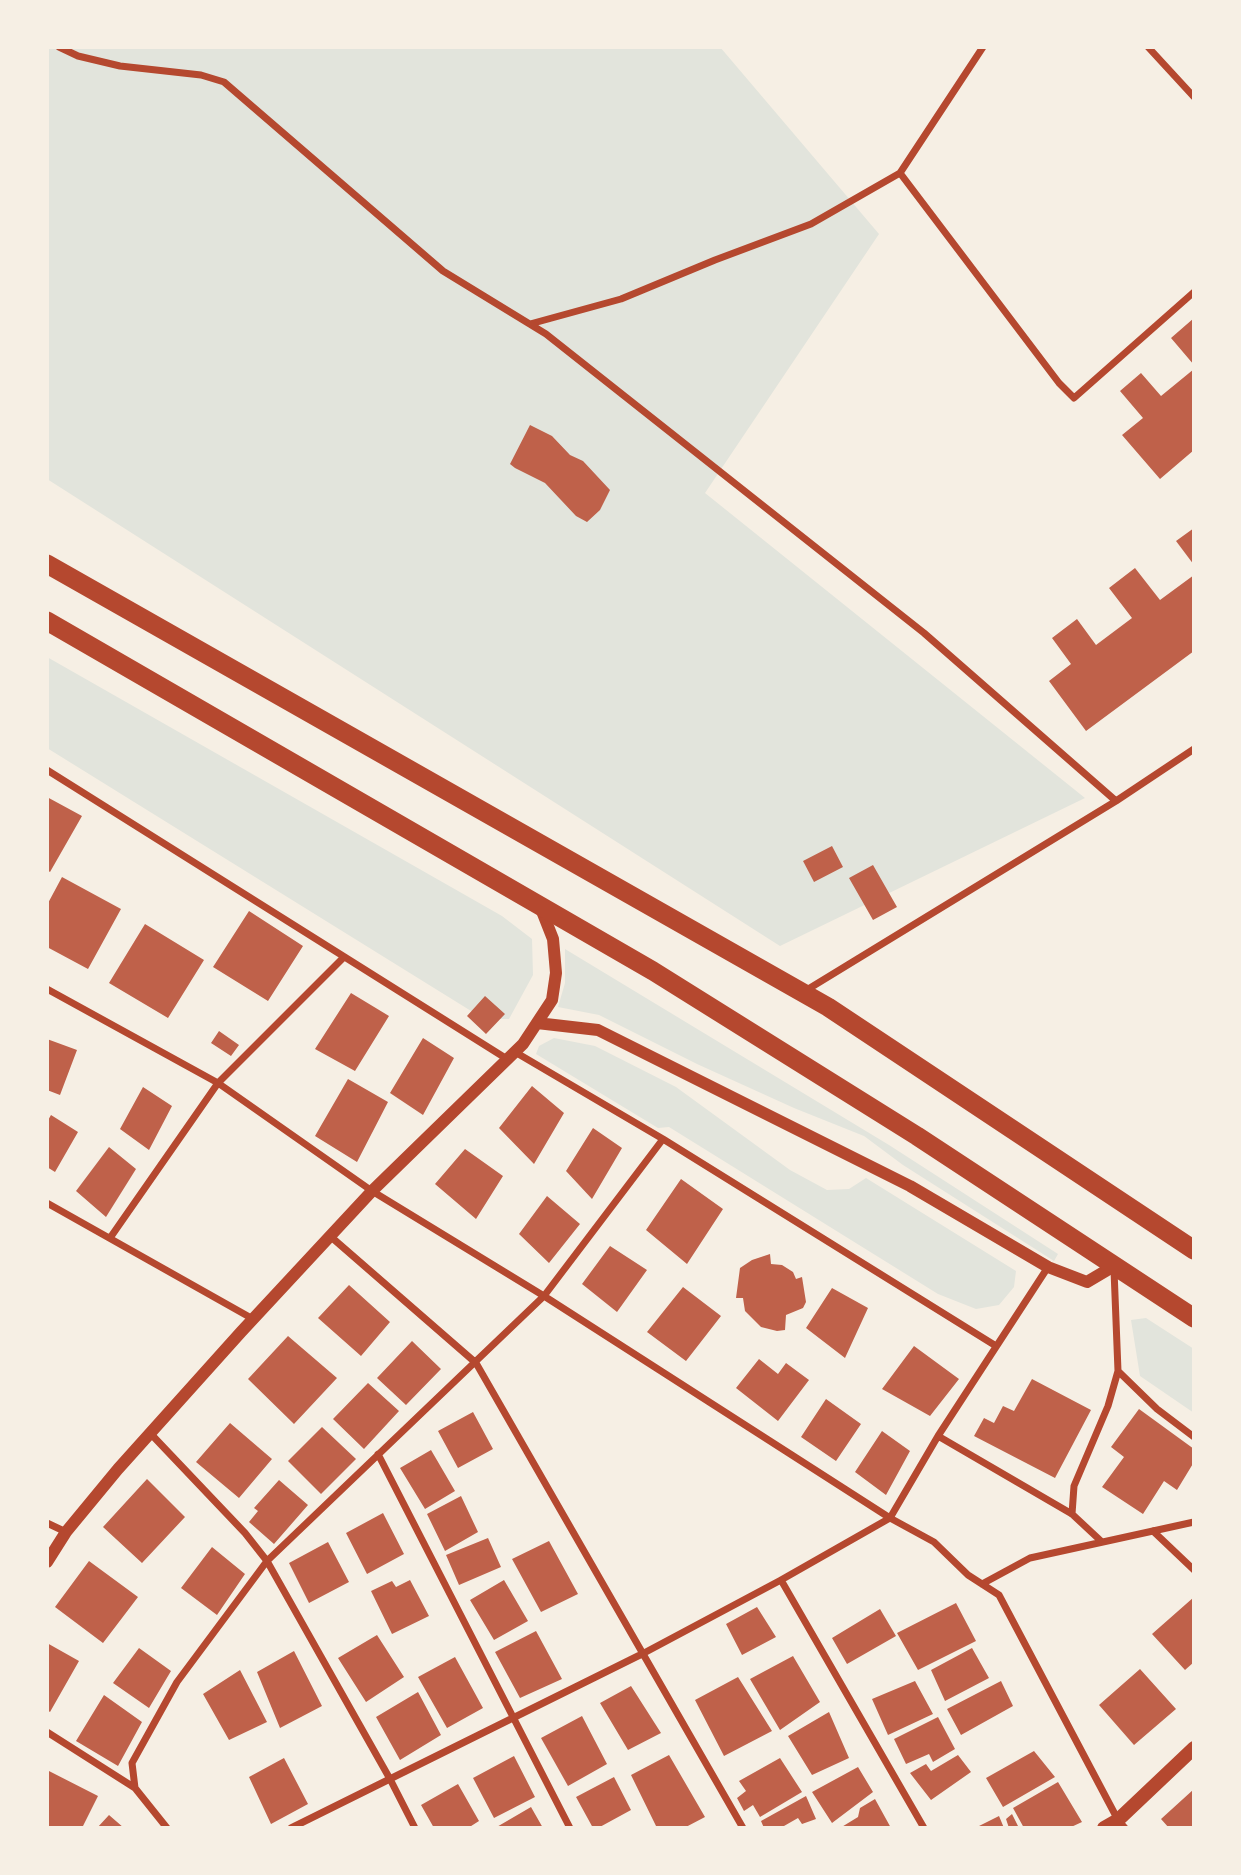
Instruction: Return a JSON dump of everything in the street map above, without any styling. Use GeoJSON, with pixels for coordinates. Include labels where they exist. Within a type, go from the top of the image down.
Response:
{"type":"FeatureCollection","features":[{"type":"Feature","properties":{"kind":"highway"},"geometry":{"type":"LineString","coordinates":[[47,564],[828,1007],[1194,1250]]}},
{"type":"Feature","properties":{"kind":"highway"},"geometry":{"type":"LineString","coordinates":[[47,621],[653,971],[859,1100],[1194,1318]]}},
{"type":"Feature","properties":{"kind":"main road"},"geometry":{"type":"LineString","coordinates":[[1104,1828],[1121,1824],[1194,1748]]}},
{"type":"Feature","properties":{"kind":"street"},"geometry":{"type":"LineString","coordinates":[[59,47],[78,56],[120,66],[201,75],[224,82],[443,271],[557,342],[924,632],[1116,801]]}},
{"type":"Feature","properties":{"kind":"street"},"geometry":{"type":"LineString","coordinates":[[530,324],[621,299],[811,224],[900,173],[983,47]]}},
{"type":"Feature","properties":{"kind":"street"},"geometry":{"type":"LineString","coordinates":[[1149,47],[1194,97]]}},
{"type":"Feature","properties":{"kind":"street"},"geometry":{"type":"LineString","coordinates":[[900,173],[1059,383],[1074,398],[1194,292]]}},
{"type":"Feature","properties":{"kind":"street"},"geometry":{"type":"LineString","coordinates":[[802,993],[1116,801],[1194,749]]}},
{"type":"Feature","properties":{"kind":"street"},"geometry":{"type":"LineString","coordinates":[[47,769],[344,957],[511,1056],[663,1139],[996,1346]]}},
{"type":"Feature","properties":{"kind":"street"},"geometry":{"type":"LineString","coordinates":[[47,1562],[66,1532],[150,1433],[253,1319],[372,1191],[523,1044],[552,1000],[556,973],[553,939],[539,906]]}},
{"type":"Feature","properties":{"kind":"street"},"geometry":{"type":"LineString","coordinates":[[110,1238],[218,1083],[344,957]]}},
{"type":"Feature","properties":{"kind":"street"},"geometry":{"type":"LineString","coordinates":[[47,989],[218,1083],[372,1191],[544,1296],[890,1518],[934,1542],[968,1575],[999,1595],[1121,1824]]}},
{"type":"Feature","properties":{"kind":"street"},"geometry":{"type":"LineString","coordinates":[[537,1023],[598,1030],[909,1186],[1048,1267],[1087,1282],[1114,1266],[1118,1371],[1108,1406],[1074,1486],[1072,1514]]}},
{"type":"Feature","properties":{"kind":"street"},"geometry":{"type":"LineString","coordinates":[[135,1788],[132,1763],[177,1682],[267,1561],[544,1296],[663,1139]]}},
{"type":"Feature","properties":{"kind":"street"},"geometry":{"type":"LineString","coordinates":[[47,1203],[253,1319]]}},
{"type":"Feature","properties":{"kind":"street"},"geometry":{"type":"LineString","coordinates":[[330,1236],[476,1363],[743,1828]]}},
{"type":"Feature","properties":{"kind":"street"},"geometry":{"type":"LineString","coordinates":[[291,1828],[644,1653],[890,1518],[937,1436],[1048,1267]]}},
{"type":"Feature","properties":{"kind":"street"},"geometry":{"type":"LineString","coordinates":[[1118,1371],[1157,1409],[1194,1437]]}},
{"type":"Feature","properties":{"kind":"street"},"geometry":{"type":"LineString","coordinates":[[150,1433],[245,1533],[267,1561],[415,1828]]}},
{"type":"Feature","properties":{"kind":"street"},"geometry":{"type":"LineString","coordinates":[[937,1436],[1072,1514],[1102,1542]]}},
{"type":"Feature","properties":{"kind":"street"},"geometry":{"type":"LineString","coordinates":[[378,1454],[570,1828]]}},
{"type":"Feature","properties":{"kind":"street"},"geometry":{"type":"LineString","coordinates":[[982,1584],[1030,1559],[1194,1522]]}},
{"type":"Feature","properties":{"kind":"street"},"geometry":{"type":"LineString","coordinates":[[47,1523],[66,1532]]}},
{"type":"Feature","properties":{"kind":"street"},"geometry":{"type":"LineString","coordinates":[[1153,1531],[1194,1570]]}},
{"type":"Feature","properties":{"kind":"street"},"geometry":{"type":"LineString","coordinates":[[781,1580],[925,1828]]}},
{"type":"Feature","properties":{"kind":"street"},"geometry":{"type":"LineString","coordinates":[[47,1732],[135,1788],[167,1828]]}},
{"type":"Feature","properties":{"kind":"shaded area"},"geometry":{"type":"Polygon","coordinates":[[[47,47],[720,47],[879,234],[705,493],[1085,798],[780,946],[47,479],[47,47]]]}},
{"type":"Feature","properties":{"kind":"shaded area"},"geometry":{"type":"Polygon","coordinates":[[[47,657],[502,916],[532,939],[533,975],[509,1019],[484,1019],[47,748],[47,657]]]}},
{"type":"Feature","properties":{"kind":"shaded area"},"geometry":{"type":"Polygon","coordinates":[[[565,949],[889,1145],[1058,1254],[1054,1261],[903,1165],[864,1136],[697,1064],[599,1015],[558,1007],[565,983],[565,949]]]}},
{"type":"Feature","properties":{"kind":"shaded area"},"geometry":{"type":"Polygon","coordinates":[[[554,1038],[595,1046],[676,1087],[790,1170],[827,1190],[849,1189],[866,1178],[1016,1271],[1014,1287],[999,1305],[976,1309],[938,1294],[669,1127],[658,1128],[536,1054],[539,1046],[554,1038]]]}},
{"type":"Feature","properties":{"kind":"shaded area"},"geometry":{"type":"Polygon","coordinates":[[[1146,1318],[1194,1349],[1194,1413],[1140,1376],[1131,1320],[1146,1318]]]}},
{"type":"Feature","properties":{"kind":"building"},"geometry":{"type":"Polygon","coordinates":[[[1194,318],[1194,365],[1171,338],[1194,318]]]}},
{"type":"Feature","properties":{"kind":"building"},"geometry":{"type":"Polygon","coordinates":[[[1194,369],[1194,450],[1160,479],[1122,435],[1143,418],[1120,391],[1141,373],[1161,396],[1194,369]]]}},
{"type":"Feature","properties":{"kind":"building"},"geometry":{"type":"Polygon","coordinates":[[[530,425],[552,436],[570,455],[583,461],[610,490],[600,510],[587,522],[576,516],[545,483],[510,464],[530,425]]]}},
{"type":"Feature","properties":{"kind":"building"},"geometry":{"type":"Polygon","coordinates":[[[1194,528],[1194,565],[1176,541],[1194,528]]]}},
{"type":"Feature","properties":{"kind":"building"},"geometry":{"type":"Polygon","coordinates":[[[1135,568],[1160,600],[1194,575],[1194,651],[1086,731],[1049,681],[1071,664],[1052,638],[1077,619],[1096,645],[1132,618],[1109,588],[1135,568]]]}},
{"type":"Feature","properties":{"kind":"building"},"geometry":{"type":"Polygon","coordinates":[[[47,797],[82,816],[50,872],[47,870],[47,797]]]}},
{"type":"Feature","properties":{"kind":"building"},"geometry":{"type":"Polygon","coordinates":[[[832,846],[843,867],[814,882],[803,861],[832,846]]]}},
{"type":"Feature","properties":{"kind":"building"},"geometry":{"type":"Polygon","coordinates":[[[873,865],[897,907],[873,920],[849,878],[873,865]]]}},
{"type":"Feature","properties":{"kind":"building"},"geometry":{"type":"Polygon","coordinates":[[[62,877],[121,909],[88,969],[47,947],[47,905],[62,877]]]}},
{"type":"Feature","properties":{"kind":"building"},"geometry":{"type":"Polygon","coordinates":[[[249,911],[303,946],[268,1001],[213,967],[249,911]]]}},
{"type":"Feature","properties":{"kind":"building"},"geometry":{"type":"Polygon","coordinates":[[[145,924],[204,960],[168,1018],[109,983],[145,924]]]}},
{"type":"Feature","properties":{"kind":"building"},"geometry":{"type":"Polygon","coordinates":[[[351,993],[389,1016],[355,1071],[315,1049],[351,993]]]}},
{"type":"Feature","properties":{"kind":"building"},"geometry":{"type":"Polygon","coordinates":[[[485,996],[505,1014],[486,1034],[467,1016],[485,996]]]}},
{"type":"Feature","properties":{"kind":"building"},"geometry":{"type":"Polygon","coordinates":[[[219,1031],[239,1045],[231,1056],[211,1043],[219,1031]]]}},
{"type":"Feature","properties":{"kind":"building"},"geometry":{"type":"Polygon","coordinates":[[[423,1038],[454,1058],[423,1115],[390,1093],[423,1038]]]}},
{"type":"Feature","properties":{"kind":"building"},"geometry":{"type":"Polygon","coordinates":[[[47,1039],[77,1050],[60,1095],[47,1090],[47,1039]]]}},
{"type":"Feature","properties":{"kind":"building"},"geometry":{"type":"Polygon","coordinates":[[[348,1079],[388,1102],[357,1162],[315,1136],[348,1079]]]}},
{"type":"Feature","properties":{"kind":"building"},"geometry":{"type":"Polygon","coordinates":[[[532,1086],[564,1113],[534,1164],[499,1128],[532,1086]]]}},
{"type":"Feature","properties":{"kind":"building"},"geometry":{"type":"Polygon","coordinates":[[[143,1087],[172,1106],[149,1150],[120,1129],[143,1087]]]}},
{"type":"Feature","properties":{"kind":"building"},"geometry":{"type":"Polygon","coordinates":[[[51,1115],[78,1132],[55,1172],[47,1167],[47,1122],[51,1115]]]}},
{"type":"Feature","properties":{"kind":"building"},"geometry":{"type":"Polygon","coordinates":[[[593,1128],[622,1148],[592,1199],[566,1171],[593,1128]]]}},
{"type":"Feature","properties":{"kind":"building"},"geometry":{"type":"Polygon","coordinates":[[[109,1147],[136,1169],[106,1217],[76,1191],[109,1147]]]}},
{"type":"Feature","properties":{"kind":"building"},"geometry":{"type":"Polygon","coordinates":[[[465,1149],[503,1176],[476,1219],[435,1184],[465,1149]]]}},
{"type":"Feature","properties":{"kind":"building"},"geometry":{"type":"Polygon","coordinates":[[[681,1179],[723,1209],[687,1264],[646,1230],[681,1179]]]}},
{"type":"Feature","properties":{"kind":"building"},"geometry":{"type":"Polygon","coordinates":[[[547,1196],[580,1224],[549,1263],[519,1234],[547,1196]]]}},
{"type":"Feature","properties":{"kind":"building"},"geometry":{"type":"Polygon","coordinates":[[[610,1246],[647,1270],[617,1312],[582,1284],[610,1246]]]}},
{"type":"Feature","properties":{"kind":"building"},"geometry":{"type":"Polygon","coordinates":[[[770,1254],[771,1264],[782,1265],[793,1272],[796,1279],[802,1277],[806,1302],[803,1308],[786,1315],[785,1330],[761,1327],[745,1311],[743,1298],[736,1298],[740,1268],[752,1260],[770,1254]]]}},
{"type":"Feature","properties":{"kind":"building"},"geometry":{"type":"Polygon","coordinates":[[[349,1285],[390,1322],[361,1356],[318,1318],[349,1285]]]}},
{"type":"Feature","properties":{"kind":"building"},"geometry":{"type":"Polygon","coordinates":[[[683,1287],[721,1316],[686,1361],[647,1332],[683,1287]]]}},
{"type":"Feature","properties":{"kind":"building"},"geometry":{"type":"Polygon","coordinates":[[[832,1288],[868,1308],[845,1358],[806,1328],[832,1288]]]}},
{"type":"Feature","properties":{"kind":"building"},"geometry":{"type":"Polygon","coordinates":[[[288,1336],[337,1378],[294,1424],[248,1379],[288,1336]]]}},
{"type":"Feature","properties":{"kind":"building"},"geometry":{"type":"Polygon","coordinates":[[[412,1341],[441,1369],[406,1405],[377,1378],[412,1341]]]}},
{"type":"Feature","properties":{"kind":"building"},"geometry":{"type":"Polygon","coordinates":[[[914,1346],[959,1379],[930,1416],[882,1389],[914,1346]]]}},
{"type":"Feature","properties":{"kind":"building"},"geometry":{"type":"Polygon","coordinates":[[[759,1359],[778,1374],[786,1363],[809,1380],[778,1421],[736,1388],[759,1359]]]}},
{"type":"Feature","properties":{"kind":"building"},"geometry":{"type":"Polygon","coordinates":[[[1032,1379],[1091,1410],[1055,1478],[974,1436],[984,1418],[994,1423],[1003,1406],[1014,1411],[1032,1379]]]}},
{"type":"Feature","properties":{"kind":"building"},"geometry":{"type":"Polygon","coordinates":[[[368,1383],[399,1411],[364,1449],[333,1419],[368,1383]]]}},
{"type":"Feature","properties":{"kind":"building"},"geometry":{"type":"Polygon","coordinates":[[[826,1399],[861,1424],[836,1461],[801,1437],[826,1399]]]}},
{"type":"Feature","properties":{"kind":"building"},"geometry":{"type":"Polygon","coordinates":[[[1139,1409],[1194,1449],[1194,1462],[1177,1490],[1164,1481],[1143,1514],[1102,1487],[1124,1457],[1111,1447],[1139,1409]]]}},
{"type":"Feature","properties":{"kind":"building"},"geometry":{"type":"Polygon","coordinates":[[[473,1412],[493,1449],[458,1468],[438,1431],[473,1412]]]}},
{"type":"Feature","properties":{"kind":"building"},"geometry":{"type":"Polygon","coordinates":[[[230,1423],[272,1459],[239,1498],[196,1462],[230,1423]]]}},
{"type":"Feature","properties":{"kind":"building"},"geometry":{"type":"Polygon","coordinates":[[[322,1427],[356,1459],[321,1494],[288,1461],[322,1427]]]}},
{"type":"Feature","properties":{"kind":"building"},"geometry":{"type":"Polygon","coordinates":[[[882,1431],[910,1451],[886,1495],[855,1472],[882,1431]]]}},
{"type":"Feature","properties":{"kind":"building"},"geometry":{"type":"Polygon","coordinates":[[[431,1450],[455,1491],[425,1509],[400,1468],[431,1450]]]}},
{"type":"Feature","properties":{"kind":"building"},"geometry":{"type":"Polygon","coordinates":[[[147,1479],[185,1517],[142,1563],[103,1527],[147,1479]]]}},
{"type":"Feature","properties":{"kind":"building"},"geometry":{"type":"Polygon","coordinates":[[[279,1480],[308,1505],[274,1544],[249,1522],[258,1511],[254,1508],[279,1480]]]}},
{"type":"Feature","properties":{"kind":"building"},"geometry":{"type":"Polygon","coordinates":[[[461,1496],[478,1532],[445,1551],[427,1514],[461,1496]]]}},
{"type":"Feature","properties":{"kind":"building"},"geometry":{"type":"Polygon","coordinates":[[[383,1513],[404,1554],[367,1574],[346,1533],[383,1513]]]}},
{"type":"Feature","properties":{"kind":"building"},"geometry":{"type":"Polygon","coordinates":[[[488,1538],[501,1567],[459,1585],[446,1555],[488,1538]]]}},
{"type":"Feature","properties":{"kind":"building"},"geometry":{"type":"Polygon","coordinates":[[[549,1541],[578,1594],[541,1612],[512,1559],[549,1541]]]}},
{"type":"Feature","properties":{"kind":"building"},"geometry":{"type":"Polygon","coordinates":[[[328,1542],[349,1582],[309,1603],[289,1563],[328,1542]]]}},
{"type":"Feature","properties":{"kind":"building"},"geometry":{"type":"Polygon","coordinates":[[[212,1547],[245,1574],[217,1615],[181,1588],[212,1547]]]}},
{"type":"Feature","properties":{"kind":"building"},"geometry":{"type":"Polygon","coordinates":[[[89,1561],[138,1597],[103,1643],[55,1607],[89,1561]]]}},
{"type":"Feature","properties":{"kind":"building"},"geometry":{"type":"Polygon","coordinates":[[[410,1580],[429,1616],[392,1634],[371,1591],[392,1581],[396,1587],[410,1580]]]}},
{"type":"Feature","properties":{"kind":"building"},"geometry":{"type":"Polygon","coordinates":[[[504,1580],[528,1621],[494,1640],[470,1600],[504,1580]]]}},
{"type":"Feature","properties":{"kind":"building"},"geometry":{"type":"Polygon","coordinates":[[[1194,1597],[1194,1662],[1185,1670],[1152,1634],[1194,1597]]]}},
{"type":"Feature","properties":{"kind":"building"},"geometry":{"type":"Polygon","coordinates":[[[956,1603],[976,1641],[918,1670],[897,1633],[956,1603]]]}},
{"type":"Feature","properties":{"kind":"building"},"geometry":{"type":"Polygon","coordinates":[[[757,1607],[776,1637],[742,1655],[726,1624],[757,1607]]]}},
{"type":"Feature","properties":{"kind":"building"},"geometry":{"type":"Polygon","coordinates":[[[880,1609],[896,1636],[847,1664],[832,1638],[880,1609]]]}},
{"type":"Feature","properties":{"kind":"building"},"geometry":{"type":"Polygon","coordinates":[[[536,1631],[562,1679],[520,1698],[495,1652],[536,1631]]]}},
{"type":"Feature","properties":{"kind":"building"},"geometry":{"type":"Polygon","coordinates":[[[377,1635],[404,1677],[366,1702],[338,1658],[377,1635]]]}},
{"type":"Feature","properties":{"kind":"building"},"geometry":{"type":"Polygon","coordinates":[[[47,1643],[79,1661],[50,1712],[47,1710],[47,1643]]]}},
{"type":"Feature","properties":{"kind":"building"},"geometry":{"type":"Polygon","coordinates":[[[139,1648],[171,1671],[149,1708],[113,1683],[139,1648]]]}},
{"type":"Feature","properties":{"kind":"building"},"geometry":{"type":"Polygon","coordinates":[[[972,1648],[989,1678],[945,1701],[931,1670],[972,1648]]]}},
{"type":"Feature","properties":{"kind":"building"},"geometry":{"type":"Polygon","coordinates":[[[294,1651],[322,1706],[280,1728],[257,1672],[294,1651]]]}},
{"type":"Feature","properties":{"kind":"building"},"geometry":{"type":"Polygon","coordinates":[[[793,1656],[820,1702],[780,1730],[750,1679],[793,1656]]]}},
{"type":"Feature","properties":{"kind":"building"},"geometry":{"type":"Polygon","coordinates":[[[455,1657],[483,1708],[447,1728],[418,1677],[455,1657]]]}},
{"type":"Feature","properties":{"kind":"building"},"geometry":{"type":"Polygon","coordinates":[[[1140,1669],[1176,1709],[1134,1745],[1099,1705],[1140,1669]]]}},
{"type":"Feature","properties":{"kind":"building"},"geometry":{"type":"Polygon","coordinates":[[[240,1670],[267,1722],[229,1740],[203,1694],[240,1670]]]}},
{"type":"Feature","properties":{"kind":"building"},"geometry":{"type":"Polygon","coordinates":[[[738,1677],[772,1731],[724,1756],[695,1700],[738,1677]]]}},
{"type":"Feature","properties":{"kind":"building"},"geometry":{"type":"Polygon","coordinates":[[[915,1681],[933,1714],[888,1735],[872,1699],[915,1681]]]}},
{"type":"Feature","properties":{"kind":"building"},"geometry":{"type":"Polygon","coordinates":[[[1001,1681],[1013,1706],[961,1735],[947,1709],[1001,1681]]]}},
{"type":"Feature","properties":{"kind":"building"},"geometry":{"type":"Polygon","coordinates":[[[631,1686],[661,1733],[628,1750],[600,1703],[631,1686]]]}},
{"type":"Feature","properties":{"kind":"building"},"geometry":{"type":"Polygon","coordinates":[[[418,1692],[441,1735],[400,1760],[376,1717],[418,1692]]]}},
{"type":"Feature","properties":{"kind":"building"},"geometry":{"type":"Polygon","coordinates":[[[104,1695],[142,1722],[118,1766],[76,1741],[104,1695]]]}},
{"type":"Feature","properties":{"kind":"building"},"geometry":{"type":"Polygon","coordinates":[[[829,1712],[849,1758],[812,1775],[788,1736],[829,1712]]]}},
{"type":"Feature","properties":{"kind":"building"},"geometry":{"type":"Polygon","coordinates":[[[582,1716],[607,1764],[568,1786],[541,1738],[582,1716]]]}},
{"type":"Feature","properties":{"kind":"building"},"geometry":{"type":"Polygon","coordinates":[[[938,1717],[955,1749],[933,1762],[929,1754],[906,1764],[894,1739],[938,1717]]]}},
{"type":"Feature","properties":{"kind":"building"},"geometry":{"type":"Polygon","coordinates":[[[1034,1751],[1055,1777],[1003,1807],[986,1778],[1034,1751]]]}},
{"type":"Feature","properties":{"kind":"building"},"geometry":{"type":"Polygon","coordinates":[[[669,1755],[705,1817],[684,1828],[657,1828],[631,1775],[669,1755]]]}},
{"type":"Feature","properties":{"kind":"building"},"geometry":{"type":"Polygon","coordinates":[[[958,1755],[971,1772],[931,1800],[910,1773],[926,1764],[931,1771],[958,1755]]]}},
{"type":"Feature","properties":{"kind":"building"},"geometry":{"type":"Polygon","coordinates":[[[514,1756],[535,1797],[494,1818],[473,1778],[514,1756]]]}},
{"type":"Feature","properties":{"kind":"building"},"geometry":{"type":"Polygon","coordinates":[[[284,1758],[308,1804],[271,1824],[249,1777],[284,1758]]]}},
{"type":"Feature","properties":{"kind":"building"},"geometry":{"type":"Polygon","coordinates":[[[780,1758],[802,1792],[760,1817],[753,1805],[744,1811],[737,1798],[746,1791],[739,1781],[780,1758]]]}},
{"type":"Feature","properties":{"kind":"building"},"geometry":{"type":"Polygon","coordinates":[[[858,1767],[873,1792],[832,1823],[812,1792],[858,1767]]]}},
{"type":"Feature","properties":{"kind":"building"},"geometry":{"type":"Polygon","coordinates":[[[47,1770],[98,1796],[82,1828],[47,1826],[47,1770]]]}},
{"type":"Feature","properties":{"kind":"building"},"geometry":{"type":"Polygon","coordinates":[[[614,1777],[631,1810],[598,1828],[593,1828],[576,1797],[614,1777]]]}},
{"type":"Feature","properties":{"kind":"building"},"geometry":{"type":"Polygon","coordinates":[[[1058,1782],[1082,1822],[1069,1828],[1024,1828],[1013,1808],[1058,1782]]]}},
{"type":"Feature","properties":{"kind":"building"},"geometry":{"type":"Polygon","coordinates":[[[458,1784],[479,1821],[468,1828],[434,1828],[421,1805],[458,1784]]]}},
{"type":"Feature","properties":{"kind":"building"},"geometry":{"type":"Polygon","coordinates":[[[1194,1789],[1194,1828],[1169,1828],[1161,1819],[1194,1789]]]}},
{"type":"Feature","properties":{"kind":"building"},"geometry":{"type":"Polygon","coordinates":[[[806,1796],[816,1819],[802,1824],[798,1818],[784,1826],[785,1828],[764,1828],[761,1821],[806,1796]]]}},
{"type":"Feature","properties":{"kind":"building"},"geometry":{"type":"Polygon","coordinates":[[[875,1799],[891,1828],[840,1828],[858,1817],[860,1808],[875,1799]]]}},
{"type":"Feature","properties":{"kind":"building"},"geometry":{"type":"Polygon","coordinates":[[[531,1807],[543,1828],[495,1828],[531,1807]]]}},
{"type":"Feature","properties":{"kind":"building"},"geometry":{"type":"Polygon","coordinates":[[[1012,1814],[1019,1828],[1009,1828],[1006,1819],[1012,1814]]]}},
{"type":"Feature","properties":{"kind":"building"},"geometry":{"type":"Polygon","coordinates":[[[109,1815],[124,1828],[97,1828],[109,1815]]]}},
{"type":"Feature","properties":{"kind":"building"},"geometry":{"type":"Polygon","coordinates":[[[999,1816],[1004,1828],[975,1828],[999,1816]]]}}]}
